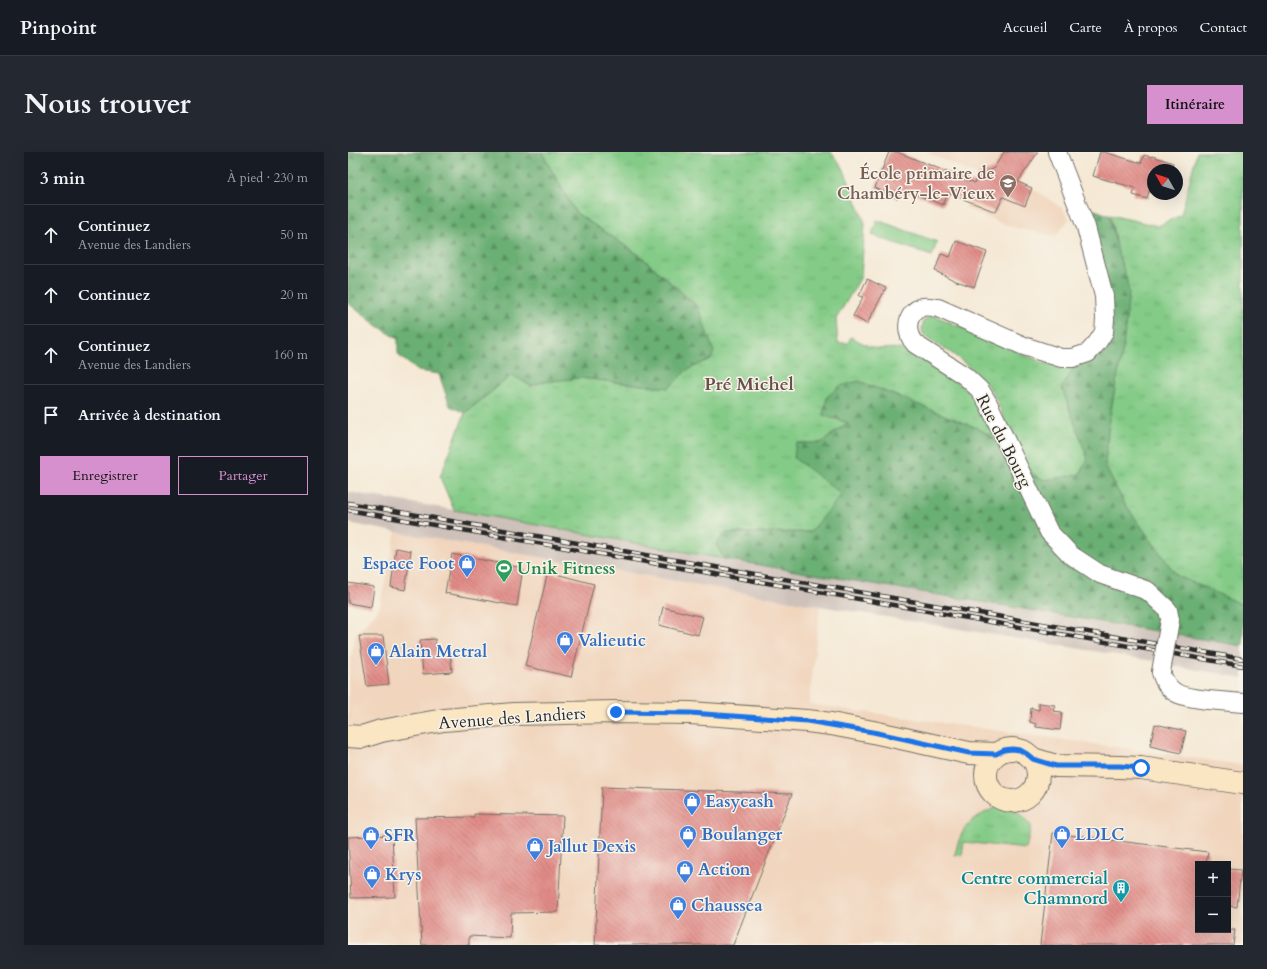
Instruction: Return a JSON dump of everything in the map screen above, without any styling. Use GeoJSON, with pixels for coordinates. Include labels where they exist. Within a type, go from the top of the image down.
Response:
{"type":"FeatureCollection","features":[{"type":"Feature","properties":{"kind":"main road","name":"Avenue des Landiers"},"geometry":{"type":"LineString","coordinates":[[353,740],[381,731],[444,720],[514,714],[616,712],[690,713],[831,724],[969,753],[996,754]]}},
{"type":"Feature","properties":{"kind":"main road"},"geometry":{"type":"LineString","coordinates":[[948,748],[977,778],[997,795],[1003,799],[1010,800],[1027,796],[1033,790],[1058,777],[1097,767]]}},
{"type":"Feature","properties":{"kind":"main road"},"geometry":{"type":"LineString","coordinates":[[991,789],[987,781],[987,771],[990,762],[996,754],[1004,750],[1012,749],[1020,750],[1027,754],[1033,759],[1037,766],[1038,775],[1033,790]]}},
{"type":"Feature","properties":{"kind":"main road"},"geometry":{"type":"LineString","coordinates":[[1033,759],[1056,766],[1120,766],[1243,783]]}},
{"type":"Feature","properties":{"kind":"street","name":"Rue du Bourg"},"geometry":{"type":"LineString","coordinates":[[1057,152],[1086,227],[1104,296],[1106,319],[1104,332],[1097,343],[1088,353],[1073,358],[1060,358],[1024,346],[938,308],[929,306],[922,307],[915,311],[911,316],[908,323],[910,339],[915,344],[965,376],[980,390],[988,403],[1049,532],[1071,555],[1100,574],[1148,592],[1168,610],[1170,620],[1161,672],[1167,686],[1176,693],[1186,697],[1243,703]]}},
{"type":"Feature","properties":{"kind":"shaded area","name":"École primaire de Chambéry-le-Vieux"},"geometry":{"type":"Polygon","coordinates":[[[925,152],[1006,152],[1013,180],[1032,188],[1063,209],[1069,219],[1056,236],[1011,227],[965,208],[978,175],[925,152]]]}},
{"type":"Feature","properties":{"kind":"shaded area"},"geometry":{"type":"Polygon","coordinates":[[[348,492],[724,559],[1159,633],[1154,661],[820,606],[348,523],[348,492]]]}},
{"type":"Feature","properties":{"kind":"shaded area"},"geometry":{"type":"Polygon","coordinates":[[[396,532],[820,606],[809,704],[1243,765],[1243,945],[348,945],[348,677],[355,635],[379,609],[396,532]]]}},
{"type":"Feature","properties":{"kind":"shaded area"},"geometry":{"type":"Polygon","coordinates":[[[1175,635],[1243,646],[1243,678],[1170,665],[1175,635]]]}},
{"type":"Feature","properties":{"kind":"green space"},"geometry":{"type":"Polygon","coordinates":[[[348,152],[543,152],[542,153],[576,213],[639,255],[698,307],[714,352],[711,359],[687,370],[669,388],[579,378],[543,382],[531,386],[512,375],[465,413],[450,406],[439,374],[418,371],[398,355],[398,339],[375,324],[348,303],[348,152]]]}},
{"type":"Feature","properties":{"kind":"green space"},"geometry":{"type":"Polygon","coordinates":[[[831,152],[844,170],[865,223],[861,277],[836,319],[838,343],[848,343],[851,337],[879,349],[894,348],[903,350],[927,363],[970,393],[981,409],[995,438],[977,428],[859,382],[848,422],[821,443],[796,443],[843,494],[811,532],[725,533],[716,544],[724,559],[454,510],[440,477],[465,413],[512,375],[531,386],[543,382],[579,378],[669,388],[687,370],[711,359],[698,307],[639,255],[576,213],[542,153],[831,152]]]}},
{"type":"Feature","properties":{"kind":"green space"},"geometry":{"type":"Polygon","coordinates":[[[1197,152],[1243,152],[1243,605],[1177,576],[1124,503],[1105,466],[1109,419],[1123,348],[1126,277],[1118,253],[1110,215],[1158,226],[1181,215],[1197,152]]]}},
{"type":"Feature","properties":{"kind":"green space"},"geometry":{"type":"Polygon","coordinates":[[[1075,203],[1109,215],[1129,293],[1123,348],[1109,419],[1105,466],[1124,503],[1176,575],[1243,605],[1243,646],[724,559],[716,544],[725,533],[811,532],[842,494],[794,458],[796,443],[821,443],[848,423],[823,415],[827,397],[840,386],[859,381],[977,428],[1019,454],[1034,475],[1045,480],[1080,474],[1088,459],[1062,388],[1076,363],[1107,329],[1075,203]]]}},
{"type":"Feature","properties":{"kind":"green space"},"geometry":{"type":"Polygon","coordinates":[[[877,220],[937,242],[932,256],[872,235],[877,220]]]}},
{"type":"Feature","properties":{"kind":"green space"},"geometry":{"type":"Polygon","coordinates":[[[933,315],[1044,363],[1074,367],[1062,388],[1088,459],[1080,474],[1046,480],[1037,477],[1028,468],[990,389],[965,363],[947,350],[932,342],[922,332],[924,320],[933,315]]]}},
{"type":"Feature","properties":{"kind":"green space"},"geometry":{"type":"Polygon","coordinates":[[[998,807],[1008,808],[1017,812],[1031,826],[1026,849],[964,842],[962,855],[955,855],[964,830],[969,824],[981,815],[998,807]]]}},
{"type":"Feature","properties":{"kind":"building"},"geometry":{"type":"Polygon","coordinates":[[[889,152],[897,152],[975,183],[978,175],[994,168],[1004,152],[1038,152],[1018,182],[1032,188],[1025,206],[1003,197],[996,212],[948,193],[943,205],[910,192],[897,198],[875,188],[889,152]]]}},
{"type":"Feature","properties":{"kind":"building"},"geometry":{"type":"Polygon","coordinates":[[[1100,152],[1141,163],[1144,155],[1173,163],[1147,164],[1147,199],[1133,195],[1135,188],[1093,176],[1100,152]]]}},
{"type":"Feature","properties":{"kind":"building"},"geometry":{"type":"Polygon","coordinates":[[[956,241],[987,252],[974,287],[956,281],[935,271],[941,254],[950,257],[956,241]]]}},
{"type":"Feature","properties":{"kind":"building"},"geometry":{"type":"Polygon","coordinates":[[[867,279],[886,288],[867,324],[853,316],[863,297],[859,296],[867,279]]]}},
{"type":"Feature","properties":{"kind":"building"},"geometry":{"type":"Polygon","coordinates":[[[396,548],[411,551],[405,590],[391,587],[396,548]]]}},
{"type":"Feature","properties":{"kind":"building"},"geometry":{"type":"Polygon","coordinates":[[[452,554],[523,568],[517,606],[445,593],[452,554]]]}},
{"type":"Feature","properties":{"kind":"building"},"geometry":{"type":"Polygon","coordinates":[[[548,572],[594,584],[571,677],[525,666],[548,572]]]}},
{"type":"Feature","properties":{"kind":"building"},"geometry":{"type":"Polygon","coordinates":[[[348,583],[374,587],[371,607],[348,603],[348,583]]]}},
{"type":"Feature","properties":{"kind":"building"},"geometry":{"type":"Polygon","coordinates":[[[663,607],[703,617],[698,635],[659,625],[663,607]]]}},
{"type":"Feature","properties":{"kind":"building"},"geometry":{"type":"Polygon","coordinates":[[[359,636],[383,636],[389,684],[367,686],[359,636]]]}},
{"type":"Feature","properties":{"kind":"building"},"geometry":{"type":"Polygon","coordinates":[[[435,639],[436,652],[450,652],[452,672],[423,674],[420,640],[435,639]]]}},
{"type":"Feature","properties":{"kind":"building"},"geometry":{"type":"Polygon","coordinates":[[[1039,703],[1055,705],[1053,711],[1062,712],[1060,730],[1036,727],[1036,724],[1030,722],[1031,708],[1039,710],[1039,703]]]}},
{"type":"Feature","properties":{"kind":"building"},"geometry":{"type":"Polygon","coordinates":[[[1155,724],[1186,731],[1181,753],[1150,746],[1155,724]]]}},
{"type":"Feature","properties":{"kind":"building"},"geometry":{"type":"Polygon","coordinates":[[[602,787],[792,794],[733,945],[595,945],[602,787]]]}},
{"type":"Feature","properties":{"kind":"building"},"geometry":{"type":"Polygon","coordinates":[[[474,814],[563,816],[558,912],[511,913],[510,938],[469,936],[469,945],[422,945],[415,818],[474,817],[474,814]]]}},
{"type":"Feature","properties":{"kind":"building","name":"Centre commercial Chamnord"},"geometry":{"type":"Polygon","coordinates":[[[1053,833],[1208,852],[1206,861],[1195,861],[1195,933],[1231,933],[1231,930],[1235,930],[1233,945],[1040,945],[1053,833]]]}},
{"type":"Feature","properties":{"kind":"building"},"geometry":{"type":"Polygon","coordinates":[[[392,835],[395,897],[351,898],[348,837],[392,835]]]}},
{"type":"Feature","properties":{"kind":"building"},"geometry":{"type":"Polygon","coordinates":[[[1231,869],[1241,870],[1237,907],[1231,906],[1231,869]]]}},
{"type":"Feature","properties":{"kind":"railway"},"geometry":{"type":"LineString","coordinates":[[348,503],[1243,659]]}},
{"type":"Feature","properties":{"kind":"railway"},"geometry":{"type":"LineString","coordinates":[[348,510],[1243,666]]}},
{"type":"Feature","properties":{"kind":"place","name":"École primaire de Chambéry-le-Vieux"},"geometry":{"type":"Point","coordinates":[1008,198]}},
{"type":"Feature","properties":{"kind":"place","name":"Espace Foot"},"geometry":{"type":"Point","coordinates":[467,578]}},
{"type":"Feature","properties":{"kind":"place","name":"Unik Fitness"},"geometry":{"type":"Point","coordinates":[504,583]}},
{"type":"Feature","properties":{"kind":"place","name":"Valieutic"},"geometry":{"type":"Point","coordinates":[565,655]}},
{"type":"Feature","properties":{"kind":"place","name":"Alain Metral"},"geometry":{"type":"Point","coordinates":[376,666]}},
{"type":"Feature","properties":{"kind":"place","name":"Easycash"},"geometry":{"type":"Point","coordinates":[692,816]}},
{"type":"Feature","properties":{"kind":"place","name":"Boulanger"},"geometry":{"type":"Point","coordinates":[688,849]}},
{"type":"Feature","properties":{"kind":"place","name":"LDLC"},"geometry":{"type":"Point","coordinates":[1062,849]}},
{"type":"Feature","properties":{"kind":"place","name":"SFR"},"geometry":{"type":"Point","coordinates":[371,850]}},
{"type":"Feature","properties":{"kind":"place","name":"Jallut Dexis"},"geometry":{"type":"Point","coordinates":[535,861]}},
{"type":"Feature","properties":{"kind":"place","name":"Action"},"geometry":{"type":"Point","coordinates":[685,884]}},
{"type":"Feature","properties":{"kind":"place","name":"Krys"},"geometry":{"type":"Point","coordinates":[372,889]}},
{"type":"Feature","properties":{"kind":"place","name":"Centre commercial Chamnord"},"geometry":{"type":"Point","coordinates":[1121,903]}},
{"type":"Feature","properties":{"kind":"place","name":"Chaussea"},"geometry":{"type":"Point","coordinates":[678,920]}},
{"type":"Feature","properties":{"kind":"district","name":"Pré Michel"},"geometry":{"type":"Point","coordinates":[749,384]}},
{"type":"Feature","properties":{"kind":"route"},"geometry":{"type":"LineString","coordinates":[[616,712],[690,713],[807,721],[873,732],[969,753],[996,754],[1004,750],[1020,750],[1033,759],[1056,766],[1120,766],[1141,768]]}}]}
